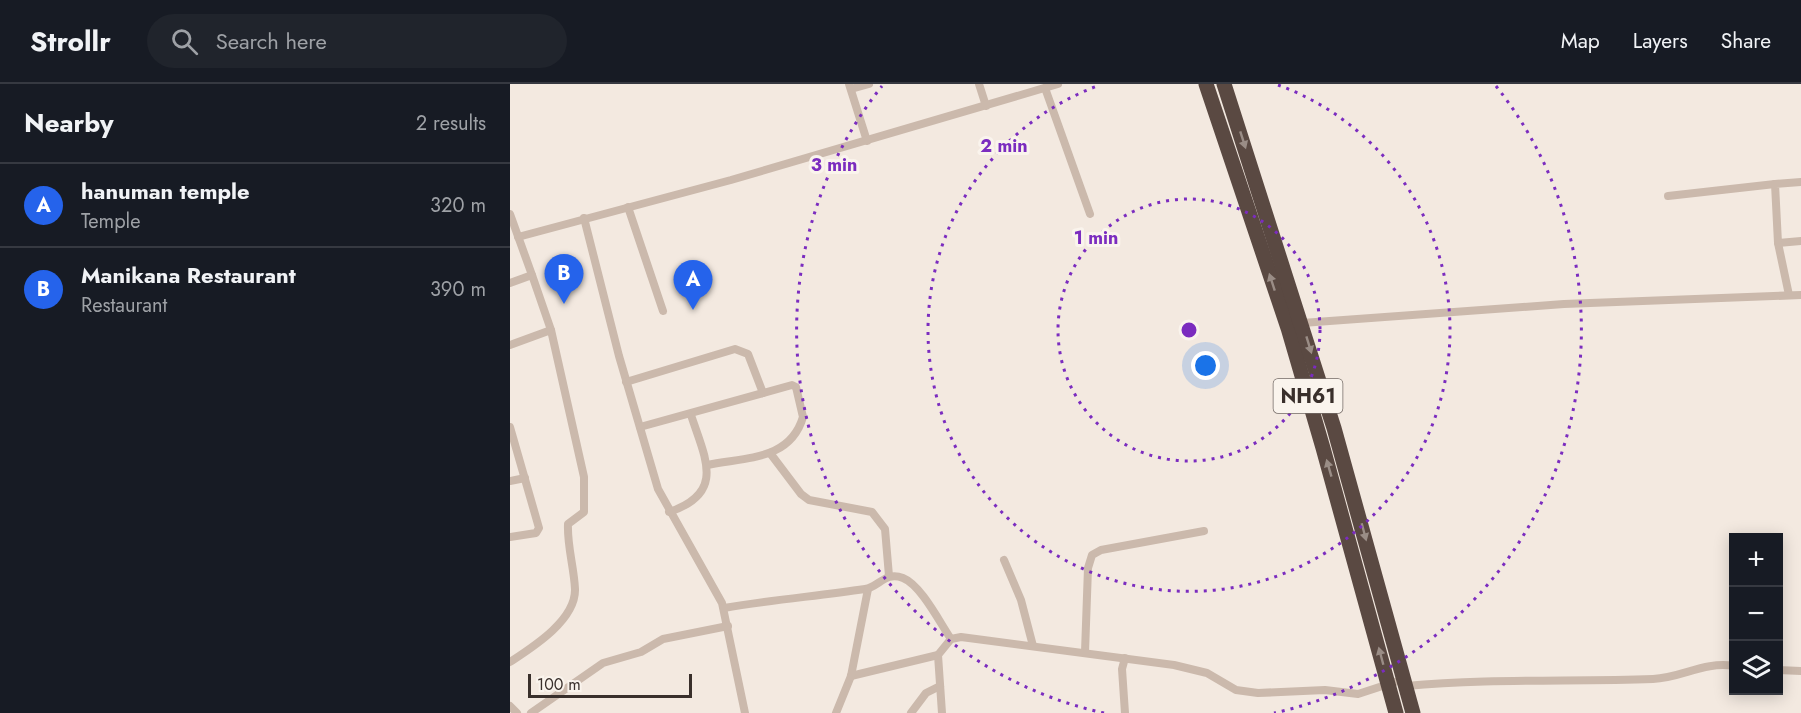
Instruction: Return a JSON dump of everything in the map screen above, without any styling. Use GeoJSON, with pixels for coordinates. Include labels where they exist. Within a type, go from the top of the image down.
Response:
{"type":"FeatureCollection","features":[{"type":"Feature","properties":{"kind":"highway","name":"NH61"},"geometry":{"type":"LineString","coordinates":[[1206,84],[1288,328],[1396,713]]}},
{"type":"Feature","properties":{"kind":"highway","name":"NH61"},"geometry":{"type":"LineString","coordinates":[[1224,84],[1302,323],[1358,509],[1413,713]]}},
{"type":"Feature","properties":{"kind":"street"},"geometry":{"type":"LineString","coordinates":[[867,141],[850,86],[869,84]]}},
{"type":"Feature","properties":{"kind":"street"},"geometry":{"type":"LineString","coordinates":[[980,84],[986,106]]}},
{"type":"Feature","properties":{"kind":"street"},"geometry":{"type":"LineString","coordinates":[[518,237],[867,141],[1058,84]]}},
{"type":"Feature","properties":{"kind":"street"},"geometry":{"type":"LineString","coordinates":[[1045,88],[1090,214]]}},
{"type":"Feature","properties":{"kind":"street"},"geometry":{"type":"LineString","coordinates":[[1668,196],[1801,182]]}},
{"type":"Feature","properties":{"kind":"street"},"geometry":{"type":"LineString","coordinates":[[1775,184],[1778,243],[1789,295]]}},
{"type":"Feature","properties":{"kind":"street"},"geometry":{"type":"LineString","coordinates":[[628,207],[663,311]]}},
{"type":"Feature","properties":{"kind":"street"},"geometry":{"type":"LineString","coordinates":[[510,214],[551,330],[584,477],[584,512],[568,524],[575,591],[570,608],[552,630],[510,662]]}},
{"type":"Feature","properties":{"kind":"street"},"geometry":{"type":"LineString","coordinates":[[584,218],[626,382],[658,489],[724,608],[745,713]]}},
{"type":"Feature","properties":{"kind":"street"},"geometry":{"type":"LineString","coordinates":[[1778,243],[1801,241]]}},
{"type":"Feature","properties":{"kind":"street"},"geometry":{"type":"LineString","coordinates":[[510,283],[532,275]]}},
{"type":"Feature","properties":{"kind":"street"},"geometry":{"type":"LineString","coordinates":[[1302,323],[1564,304],[1801,294]]}},
{"type":"Feature","properties":{"kind":"street"},"geometry":{"type":"LineString","coordinates":[[510,345],[551,330]]}},
{"type":"Feature","properties":{"kind":"street"},"geometry":{"type":"LineString","coordinates":[[626,382],[735,349],[748,354],[763,393]]}},
{"type":"Feature","properties":{"kind":"street"},"geometry":{"type":"LineString","coordinates":[[640,427],[691,415],[792,385],[796,387],[803,417],[787,445],[770,453],[707,465]]}},
{"type":"Feature","properties":{"kind":"street"},"geometry":{"type":"LineString","coordinates":[[669,512],[695,500],[708,477],[707,465],[691,415]]}},
{"type":"Feature","properties":{"kind":"street"},"geometry":{"type":"LineString","coordinates":[[510,427],[539,530],[536,533],[510,537]]}},
{"type":"Feature","properties":{"kind":"street"},"geometry":{"type":"LineString","coordinates":[[770,453],[801,494],[809,500],[872,512],[885,529],[889,576]]}},
{"type":"Feature","properties":{"kind":"street"},"geometry":{"type":"LineString","coordinates":[[510,481],[525,478]]}},
{"type":"Feature","properties":{"kind":"street"},"geometry":{"type":"LineString","coordinates":[[1085,652],[1088,568],[1092,555],[1101,550],[1204,531]]}},
{"type":"Feature","properties":{"kind":"street"},"geometry":{"type":"LineString","coordinates":[[1004,560],[1021,600],[1033,646]]}},
{"type":"Feature","properties":{"kind":"street"},"geometry":{"type":"LineString","coordinates":[[724,608],[778,598],[868,589],[889,576],[902,578],[914,586],[951,639]]}},
{"type":"Feature","properties":{"kind":"street"},"geometry":{"type":"LineString","coordinates":[[836,713],[851,676],[868,589]]}},
{"type":"Feature","properties":{"kind":"street"},"geometry":{"type":"LineString","coordinates":[[531,713],[603,663],[641,652],[663,639],[728,626]]}},
{"type":"Feature","properties":{"kind":"street"},"geometry":{"type":"LineString","coordinates":[[951,639],[991,639],[1196,670],[1245,692],[1325,690],[1347,694],[1365,692],[1388,683],[1405,682],[1496,680],[1571,682],[1653,679],[1710,665],[1729,666]]}},
{"type":"Feature","properties":{"kind":"street"},"geometry":{"type":"LineString","coordinates":[[851,676],[938,655],[951,639]]}},
{"type":"Feature","properties":{"kind":"street"},"geometry":{"type":"LineString","coordinates":[[938,655],[942,713]]}},
{"type":"Feature","properties":{"kind":"street"},"geometry":{"type":"LineString","coordinates":[[1125,658],[1122,669],[1125,713]]}},
{"type":"Feature","properties":{"kind":"street"},"geometry":{"type":"LineString","coordinates":[[1783,670],[1801,671]]}},
{"type":"Feature","properties":{"kind":"street"},"geometry":{"type":"LineString","coordinates":[[911,713],[926,693],[940,686]]}},
{"type":"Feature","properties":{"kind":"street"},"geometry":{"type":"LineString","coordinates":[[510,706],[517,713]]}},
{"type":"Feature","properties":{"kind":"place","name":"Manikana Restaurant"},"geometry":{"type":"Point","coordinates":[564,304]}},
{"type":"Feature","properties":{"kind":"place","name":"hanuman temple"},"geometry":{"type":"Point","coordinates":[693,310]}}]}
